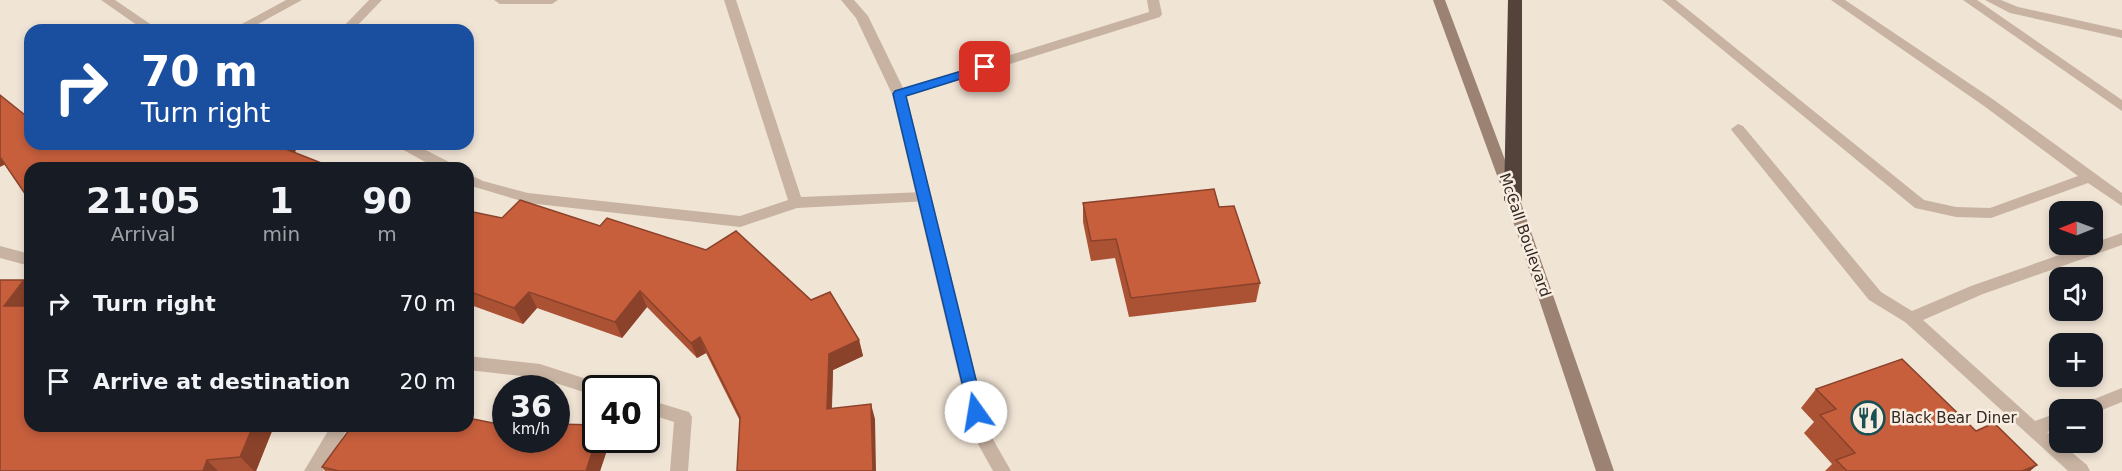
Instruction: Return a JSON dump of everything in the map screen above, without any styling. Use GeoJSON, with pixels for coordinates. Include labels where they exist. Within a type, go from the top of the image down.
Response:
{"type":"FeatureCollection","features":[{"type":"Feature","properties":{"kind":"highway"},"geometry":{"type":"LineString","coordinates":[[1513,200],[1515,0]]}},
{"type":"Feature","properties":{"kind":"main road","name":"McCall Boulevard"},"geometry":{"type":"LineString","coordinates":[[1439,0],[1513,200],[1605,471]]}},
{"type":"Feature","properties":{"kind":"street"},"geometry":{"type":"LineString","coordinates":[[107,0],[144,24]]}},
{"type":"Feature","properties":{"kind":"street"},"geometry":{"type":"LineString","coordinates":[[249,24],[296,0]]}},
{"type":"Feature","properties":{"kind":"street"},"geometry":{"type":"LineString","coordinates":[[352,24],[376,0]]}},
{"type":"Feature","properties":{"kind":"street"},"geometry":{"type":"LineString","coordinates":[[500,0],[552,0]]}},
{"type":"Feature","properties":{"kind":"street"},"geometry":{"type":"LineString","coordinates":[[730,0],[796,203]]}},
{"type":"Feature","properties":{"kind":"street"},"geometry":{"type":"LineString","coordinates":[[847,0],[861,16],[899,94],[982,435],[1002,471]]}},
{"type":"Feature","properties":{"kind":"street"},"geometry":{"type":"LineString","coordinates":[[899,94],[1156,14],[1154,0]]}},
{"type":"Feature","properties":{"kind":"street"},"geometry":{"type":"LineString","coordinates":[[1668,0],[1920,204],[1956,212],[1991,213],[2089,177]]}},
{"type":"Feature","properties":{"kind":"street"},"geometry":{"type":"LineString","coordinates":[[1837,0],[1989,103],[2122,201]]}},
{"type":"Feature","properties":{"kind":"street"},"geometry":{"type":"LineString","coordinates":[[1969,0],[2122,106]]}},
{"type":"Feature","properties":{"kind":"street"},"geometry":{"type":"LineString","coordinates":[[1991,0],[2014,10],[2122,34]]}},
{"type":"Feature","properties":{"kind":"street"},"geometry":{"type":"LineString","coordinates":[[1738,129],[1875,296],[1911,318],[2081,471]]}},
{"type":"Feature","properties":{"kind":"street"},"geometry":{"type":"LineString","coordinates":[[414,150],[437,162]]}},
{"type":"Feature","properties":{"kind":"street"},"geometry":{"type":"LineString","coordinates":[[474,182],[528,198],[740,222],[796,203],[924,197]]}},
{"type":"Feature","properties":{"kind":"street"},"geometry":{"type":"LineString","coordinates":[[1911,318],[1977,290],[2122,239]]}},
{"type":"Feature","properties":{"kind":"street"},"geometry":{"type":"LineString","coordinates":[[0,252],[24,258]]}},
{"type":"Feature","properties":{"kind":"street"},"geometry":{"type":"LineString","coordinates":[[474,364],[540,371],[582,384]]}},
{"type":"Feature","properties":{"kind":"street"},"geometry":{"type":"LineString","coordinates":[[2103,403],[2122,395]]}},
{"type":"Feature","properties":{"kind":"street"},"geometry":{"type":"LineString","coordinates":[[660,410],[683,417],[679,471]]}},
{"type":"Feature","properties":{"kind":"street"},"geometry":{"type":"LineString","coordinates":[[2033,430],[2049,424]]}},
{"type":"Feature","properties":{"kind":"street"},"geometry":{"type":"LineString","coordinates":[[313,471],[336,432]]}},
{"type":"Feature","properties":{"kind":"building"},"geometry":{"type":"Polygon","coordinates":[[[0,95],[24,114],[24,150],[288,150],[319,162],[24,162],[24,192],[0,157],[0,95]]]}},
{"type":"Feature","properties":{"kind":"building"},"geometry":{"type":"Polygon","coordinates":[[[1214,189],[1219,207],[1234,206],[1260,283],[1131,298],[1116,239],[1091,241],[1083,203],[1214,189]]]}},
{"type":"Feature","properties":{"kind":"building"},"geometry":{"type":"Polygon","coordinates":[[[520,200],[600,226],[607,218],[706,250],[736,231],[811,300],[830,292],[859,340],[829,354],[827,409],[871,404],[873,471],[737,471],[740,417],[700,337],[691,343],[640,291],[615,322],[529,292],[514,308],[474,293],[474,212],[502,218],[520,200]]]}},
{"type":"Feature","properties":{"kind":"building"},"geometry":{"type":"Polygon","coordinates":[[[0,280],[24,280],[4,306],[24,306],[24,432],[250,432],[240,457],[207,460],[203,471],[0,471],[0,280]]]}},
{"type":"Feature","properties":{"kind":"building","name":"Black Bear Diner"},"geometry":{"type":"Polygon","coordinates":[[[1902,359],[1976,431],[1994,423],[2037,465],[2022,471],[1847,471],[1836,460],[1855,453],[1820,415],[1836,409],[1816,389],[1902,359]]]}},
{"type":"Feature","properties":{"kind":"building"},"geometry":{"type":"Polygon","coordinates":[[[474,419],[492,423],[492,453],[570,453],[570,424],[582,425],[582,453],[592,453],[586,471],[339,471],[322,467],[348,432],[474,432],[474,419]]]}},
{"type":"Feature","properties":{"kind":"place","name":"Black Bear Diner"},"geometry":{"type":"Point","coordinates":[1868,418]}},
{"type":"Feature","properties":{"kind":"route"},"geometry":{"type":"LineString","coordinates":[[976,412],[899,94],[985,67]]}}]}
